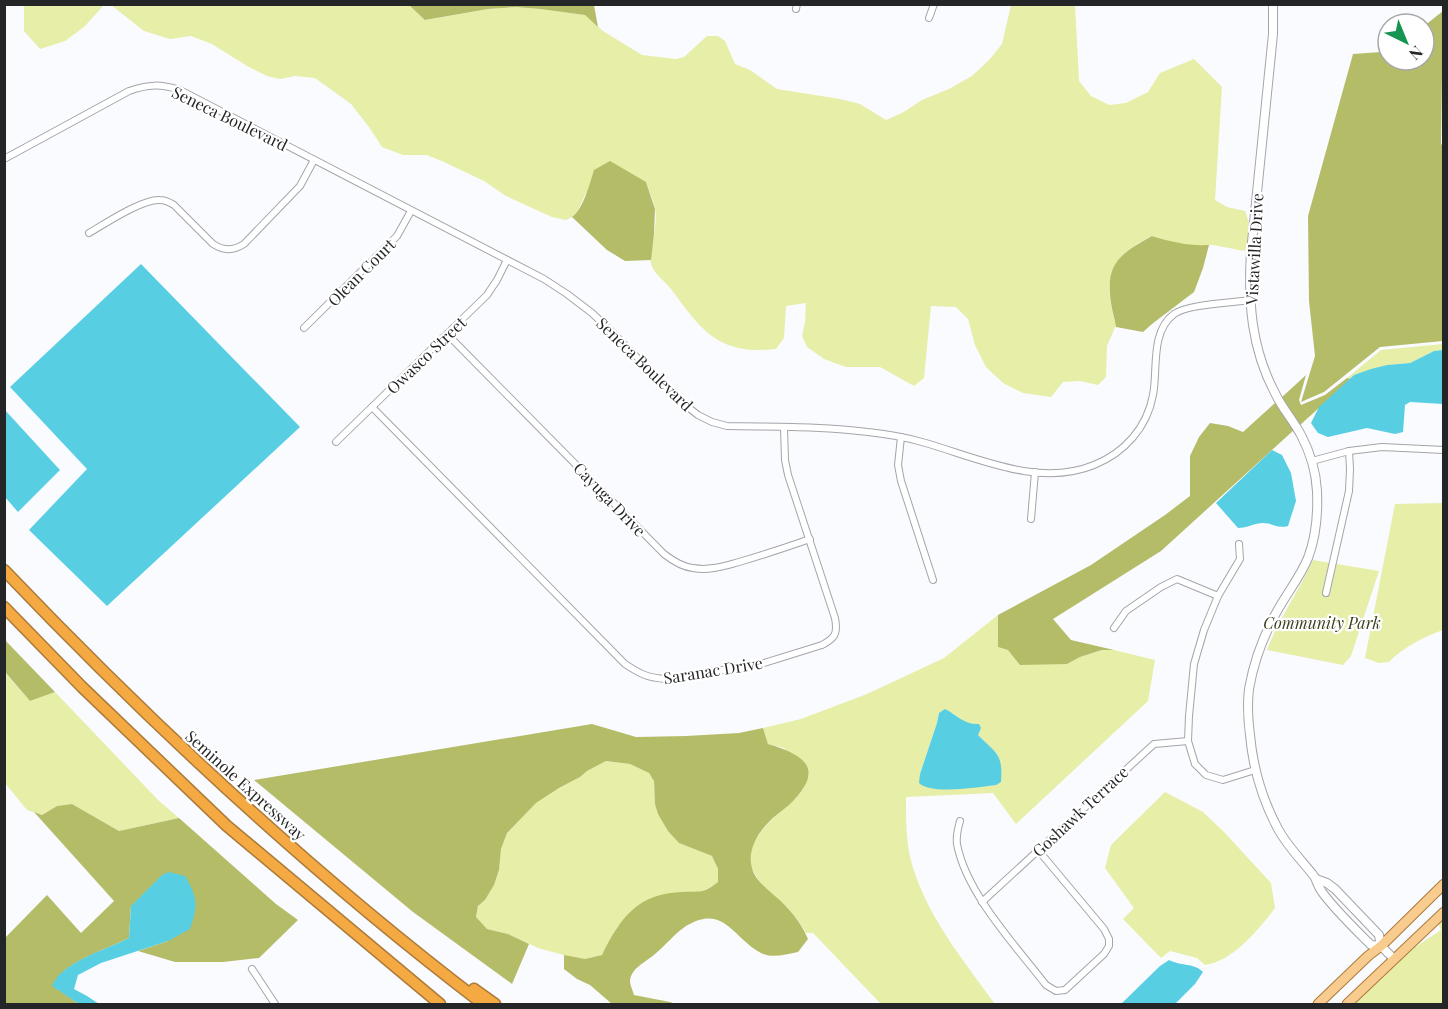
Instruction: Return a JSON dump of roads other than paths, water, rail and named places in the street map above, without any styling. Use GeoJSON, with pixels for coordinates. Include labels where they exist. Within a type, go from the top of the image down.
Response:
{"type":"FeatureCollection","features":[{"type":"Feature","properties":{"kind":"highway","name":"Seminole Expressway"},"geometry":{"type":"LineString","coordinates":[[4,570],[150,717],[232,794],[353,900],[483,1005]]}},
{"type":"Feature","properties":{"kind":"highway"},"geometry":{"type":"LineString","coordinates":[[4,607],[82,687],[200,801],[440,1005]]}},
{"type":"Feature","properties":{"kind":"highway"},"geometry":{"type":"LineString","coordinates":[[353,900],[374,910],[495,1005]]}},
{"type":"Feature","properties":{"kind":"main road"},"geometry":{"type":"LineString","coordinates":[[1317,1005],[1443,884]]}},
{"type":"Feature","properties":{"kind":"main road"},"geometry":{"type":"LineString","coordinates":[[1347,1005],[1443,912]]}},
{"type":"Feature","properties":{"kind":"street"},"geometry":{"type":"LineString","coordinates":[[929,18],[934,4]]}},
{"type":"Feature","properties":{"kind":"street","name":"Vistawilla Drive"},"geometry":{"type":"LineString","coordinates":[[1274,4],[1251,252],[1250,300],[1254,335],[1262,363],[1275,393],[1301,435],[1312,461],[1317,489],[1317,511],[1314,537],[1308,559],[1272,620],[1262,643],[1253,672],[1247,712],[1255,770],[1264,799],[1279,832],[1316,879],[1319,889],[1328,900],[1371,945],[1381,946]]}},
{"type":"Feature","properties":{"kind":"street","name":"Seneca Boulevard"},"geometry":{"type":"LineString","coordinates":[[4,159],[129,91],[144,86],[162,85],[180,90],[544,279],[591,313],[680,401],[698,415],[712,422],[728,426],[867,432],[902,437],[1015,469],[1035,472],[1077,471],[1114,455],[1128,444],[1149,412],[1160,337],[1165,324],[1175,313],[1192,307],[1250,300]]}},
{"type":"Feature","properties":{"kind":"street"},"geometry":{"type":"LineString","coordinates":[[89,233],[142,203],[168,201],[213,244],[228,250],[237,248],[300,186],[314,160]]}},
{"type":"Feature","properties":{"kind":"street","name":"Olean Court"},"geometry":{"type":"LineString","coordinates":[[304,328],[397,236],[411,211]]}},
{"type":"Feature","properties":{"kind":"street","name":"Owasco Street"},"geometry":{"type":"LineString","coordinates":[[336,442],[487,295],[507,260]]}},
{"type":"Feature","properties":{"kind":"street","name":"Cayuga Drive"},"geometry":{"type":"LineString","coordinates":[[447,334],[672,561],[691,568],[717,567],[761,556],[810,539]]}},
{"type":"Feature","properties":{"kind":"street","name":"Saranac Drive"},"geometry":{"type":"LineString","coordinates":[[372,407],[625,664],[636,672],[651,678],[666,679],[761,663],[815,648],[835,635],[836,618],[788,475],[784,428]]}},
{"type":"Feature","properties":{"kind":"street"},"geometry":{"type":"LineString","coordinates":[[902,437],[898,465],[901,481],[933,580]]}},
{"type":"Feature","properties":{"kind":"street"},"geometry":{"type":"LineString","coordinates":[[1312,461],[1349,451],[1382,447],[1443,450]]}},
{"type":"Feature","properties":{"kind":"street"},"geometry":{"type":"LineString","coordinates":[[1326,593],[1349,491],[1349,451]]}},
{"type":"Feature","properties":{"kind":"street"},"geometry":{"type":"LineString","coordinates":[[1031,519],[1035,472]]}},
{"type":"Feature","properties":{"kind":"street"},"geometry":{"type":"LineString","coordinates":[[1239,544],[1240,559],[1218,596],[1204,630],[1194,664],[1188,741],[1195,764],[1206,775],[1223,780],[1255,770]]}},
{"type":"Feature","properties":{"kind":"street"},"geometry":{"type":"LineString","coordinates":[[1114,628],[1126,611],[1177,579],[1218,596]]}},
{"type":"Feature","properties":{"kind":"street","name":"Goshawk Terrace"},"geometry":{"type":"LineString","coordinates":[[982,902],[1154,744],[1188,741]]}},
{"type":"Feature","properties":{"kind":"street"},"geometry":{"type":"LineString","coordinates":[[960,821],[956,841],[965,870],[982,902],[1046,985],[1056,991],[1065,990],[1104,954],[1109,946],[1109,939],[1104,929],[1038,850]]}},
{"type":"Feature","properties":{"kind":"street","name":"Vistawilla Drive"},"geometry":{"type":"LineString","coordinates":[[1316,879],[1327,882],[1335,889],[1379,935],[1381,946],[1394,959]]}},
{"type":"Feature","properties":{"kind":"street"},"geometry":{"type":"LineString","coordinates":[[252,969],[275,1005]]}},
{"type":"Feature","properties":{"kind":"water"},"geometry":{"type":"Polygon","coordinates":[[[141,264],[300,427],[107,606],[29,530],[87,469],[10,387],[141,264]]]}},
{"type":"Feature","properties":{"kind":"water"},"geometry":{"type":"Polygon","coordinates":[[[1443,350],[1443,404],[1410,402],[1405,405],[1403,432],[1395,434],[1367,428],[1328,437],[1318,433],[1311,423],[1319,407],[1354,375],[1387,365],[1410,363],[1434,351],[1443,350]]]}},
{"type":"Feature","properties":{"kind":"water"},"geometry":{"type":"Polygon","coordinates":[[[4,409],[60,470],[18,512],[5,497],[4,409]]]}},
{"type":"Feature","properties":{"kind":"water"},"geometry":{"type":"Polygon","coordinates":[[[1272,450],[1282,455],[1291,473],[1296,501],[1288,526],[1280,527],[1263,523],[1238,528],[1216,503],[1272,450]]]}},
{"type":"Feature","properties":{"kind":"water"},"geometry":{"type":"Polygon","coordinates":[[[945,709],[965,721],[979,724],[981,728],[978,735],[1000,760],[1001,782],[996,785],[944,789],[925,787],[919,783],[939,713],[945,709]]]}},
{"type":"Feature","properties":{"kind":"water"},"geometry":{"type":"Polygon","coordinates":[[[169,872],[185,876],[192,890],[195,908],[190,929],[168,941],[101,963],[78,975],[74,989],[99,1004],[79,1004],[52,986],[57,977],[75,963],[129,938],[131,906],[162,875],[169,872]]]}},
{"type":"Feature","properties":{"kind":"water"},"geometry":{"type":"Polygon","coordinates":[[[1169,960],[1196,967],[1203,972],[1195,984],[1175,1004],[1121,1004],[1160,966],[1169,960]]]}},
{"type":"Feature","properties":{"kind":"park label","name":"Community Park"},"geometry":{"type":"Point","coordinates":[1322,622]}}]}
